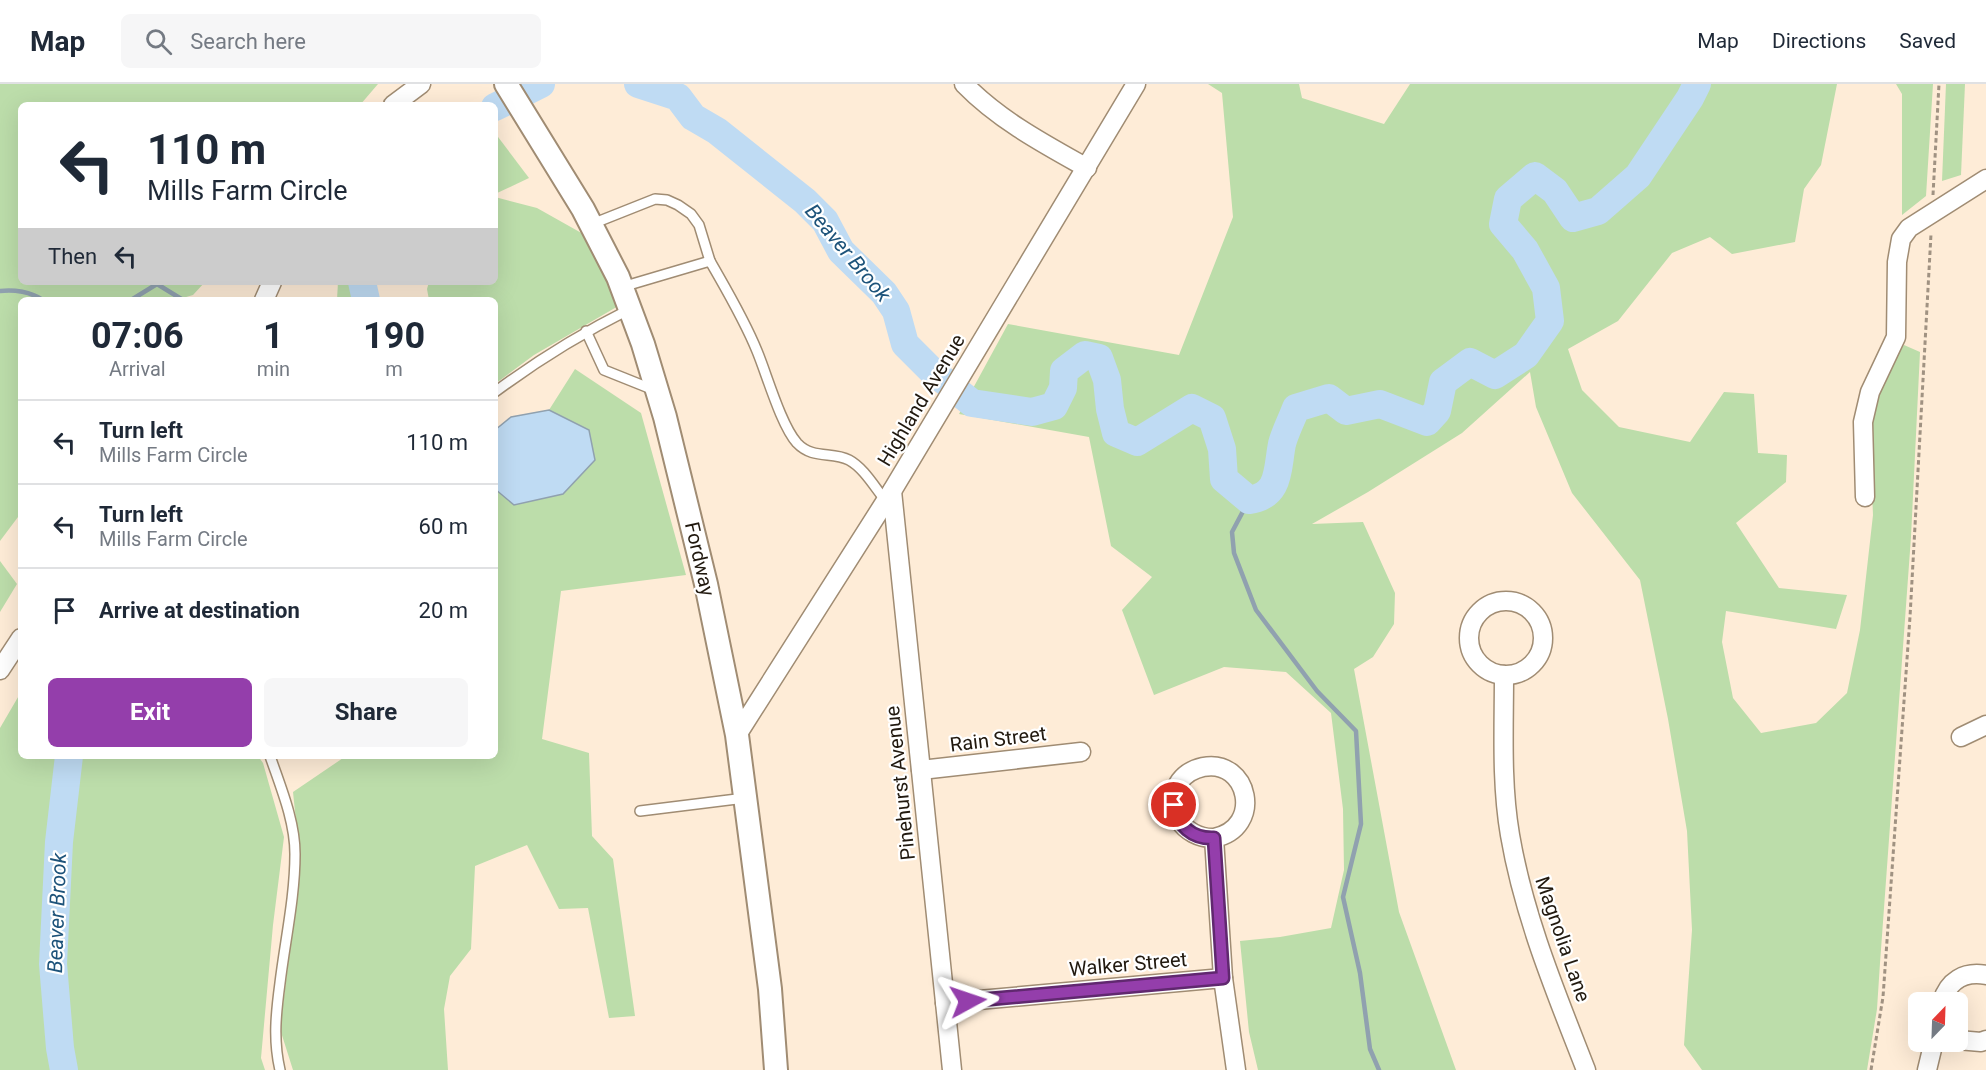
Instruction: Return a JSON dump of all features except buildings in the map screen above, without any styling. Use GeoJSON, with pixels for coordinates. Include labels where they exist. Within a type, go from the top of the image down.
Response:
{"type":"FeatureCollection","features":[{"type":"Feature","properties":{"kind":"street"},"geometry":{"type":"LineString","coordinates":[[397,102],[421,84]]}},
{"type":"Feature","properties":{"kind":"street"},"geometry":{"type":"LineString","coordinates":[[964,84],[979,100],[1001,116],[1087,168]]}},
{"type":"Feature","properties":{"kind":"street","name":"Highland Avenue"},"geometry":{"type":"LineString","coordinates":[[737,735],[889,496],[1136,84]]}},
{"type":"Feature","properties":{"kind":"street","name":"Fordway"},"geometry":{"type":"LineString","coordinates":[[507,85],[592,224],[622,287],[657,391],[704,574],[737,735],[768,977],[776,1070]]}},
{"type":"Feature","properties":{"kind":"street"},"geometry":{"type":"LineString","coordinates":[[1864,497],[1863,422],[1870,392],[1896,337],[1897,262],[1901,239],[1909,228],[1986,179]]}},
{"type":"Feature","properties":{"kind":"street","name":"Pinehurst Avenue"},"geometry":{"type":"LineString","coordinates":[[889,496],[921,770],[952,1070]]}},
{"type":"Feature","properties":{"kind":"street"},"geometry":{"type":"LineString","coordinates":[[1507,600],[1522,604],[1535,614],[1542,628],[1543,644],[1537,658],[1526,669],[1519,673],[1504,675],[1482,667],[1472,655],[1468,640],[1470,625],[1479,611],[1492,603],[1507,600]]}},
{"type":"Feature","properties":{"kind":"street"},"geometry":{"type":"LineString","coordinates":[[0,670],[18,643]]}},
{"type":"Feature","properties":{"kind":"street","name":"Magnolia Lane"},"geometry":{"type":"LineString","coordinates":[[1504,675],[1505,786],[1516,867],[1532,928],[1586,1070]]}},
{"type":"Feature","properties":{"kind":"street"},"geometry":{"type":"LineString","coordinates":[[1961,737],[1986,725]]}},
{"type":"Feature","properties":{"kind":"street","name":"Rain Street"},"geometry":{"type":"LineString","coordinates":[[921,770],[1081,752]]}},
{"type":"Feature","properties":{"kind":"street"},"geometry":{"type":"LineString","coordinates":[[1208,766],[1221,768],[1232,774],[1244,790],[1246,802],[1237,826],[1226,834],[1214,838],[1201,837],[1189,832],[1177,818],[1174,805],[1175,793],[1180,781],[1189,772],[1208,766]]}},
{"type":"Feature","properties":{"kind":"street"},"geometry":{"type":"LineString","coordinates":[[1214,838],[1223,978],[1236,1070]]}},
{"type":"Feature","properties":{"kind":"street"},"geometry":{"type":"LineString","coordinates":[[1946,992],[1953,981],[1966,975],[1986,975]]}},
{"type":"Feature","properties":{"kind":"street","name":"Walker Street"},"geometry":{"type":"LineString","coordinates":[[945,1003],[1223,978]]}},
{"type":"Feature","properties":{"kind":"street"},"geometry":{"type":"LineString","coordinates":[[1968,1041],[1986,1040]]}},
{"type":"Feature","properties":{"kind":"street"},"geometry":{"type":"LineString","coordinates":[[1927,1070],[1931,1052]]}},
{"type":"Feature","properties":{"kind":"lane"},"geometry":{"type":"LineString","coordinates":[[592,224],[655,199],[667,200],[691,214],[699,225],[710,261],[734,301],[784,420],[797,443],[818,455],[838,456],[849,460],[889,496]]}},
{"type":"Feature","properties":{"kind":"lane"},"geometry":{"type":"LineString","coordinates":[[622,287],[710,261]]}},
{"type":"Feature","properties":{"kind":"lane"},"geometry":{"type":"LineString","coordinates":[[498,390],[586,331],[630,309]]}},
{"type":"Feature","properties":{"kind":"lane"},"geometry":{"type":"LineString","coordinates":[[586,331],[604,370],[657,391]]}},
{"type":"Feature","properties":{"kind":"lane"},"geometry":{"type":"LineString","coordinates":[[271,759],[290,816],[295,846],[293,886],[275,1016],[275,1045],[280,1070]]}},
{"type":"Feature","properties":{"kind":"lane"},"geometry":{"type":"LineString","coordinates":[[640,811],[745,798]]}},
{"type":"Feature","properties":{"kind":"path"},"geometry":{"type":"LineString","coordinates":[[1871,1070],[1883,997],[1910,617],[1939,84]]}},
{"type":"Feature","properties":{"kind":"green space"},"geometry":{"type":"Polygon","coordinates":[[[0,84],[378,84],[363,102],[18,102],[18,285],[202,285],[193,295],[186,297],[18,297],[18,517],[0,541],[0,84]]]}},
{"type":"Feature","properties":{"kind":"green space"},"geometry":{"type":"Polygon","coordinates":[[[1208,84],[1299,84],[1302,98],[1384,124],[1410,84],[1837,84],[1821,165],[1804,189],[1795,242],[1732,254],[1710,237],[1672,253],[1618,321],[1568,349],[1582,390],[1619,427],[1690,442],[1724,392],[1754,394],[1758,453],[1787,455],[1786,482],[1736,523],[1779,588],[1847,595],[1836,629],[1726,611],[1722,642],[1733,698],[1761,733],[1816,723],[1847,693],[1860,630],[1873,515],[1869,419],[1892,362],[1904,345],[1920,352],[1911,537],[1877,1009],[1867,1070],[1702,1070],[1684,1045],[1692,930],[1687,831],[1668,719],[1640,580],[1572,493],[1536,407],[1530,372],[1462,433],[1312,524],[1363,522],[1395,593],[1394,624],[1373,657],[1354,669],[1399,912],[1456,1070],[1258,1070],[1249,1032],[1240,941],[1331,928],[1344,870],[1343,809],[1331,713],[1286,672],[1224,667],[1154,695],[1122,610],[1152,577],[1111,546],[1089,437],[959,414],[1008,324],[1179,355],[1233,217],[1222,93],[1208,84]]]}},
{"type":"Feature","properties":{"kind":"green space"},"geometry":{"type":"Polygon","coordinates":[[[1896,84],[1933,84],[1926,196],[1902,215],[1902,94],[1896,84]]]}},
{"type":"Feature","properties":{"kind":"green space"},"geometry":{"type":"Polygon","coordinates":[[[1946,84],[1965,84],[1961,175],[1942,181],[1946,84]]]}},
{"type":"Feature","properties":{"kind":"green space"},"geometry":{"type":"Polygon","coordinates":[[[498,137],[529,178],[498,193],[498,137]]]}},
{"type":"Feature","properties":{"kind":"green space"},"geometry":{"type":"Polygon","coordinates":[[[498,198],[537,208],[585,235],[620,305],[534,355],[498,382],[498,297],[428,297],[428,285],[498,285],[498,198]]]}},
{"type":"Feature","properties":{"kind":"green space"},"geometry":{"type":"Polygon","coordinates":[[[338,285],[372,285],[372,297],[337,297],[338,285]]]}},
{"type":"Feature","properties":{"kind":"green space"},"geometry":{"type":"Polygon","coordinates":[[[575,369],[641,413],[686,575],[561,591],[542,739],[589,753],[592,836],[613,859],[635,1016],[609,1018],[588,908],[559,909],[527,845],[475,866],[471,949],[450,976],[444,1009],[448,1070],[293,1070],[280,1029],[293,925],[299,850],[293,792],[342,759],[498,759],[498,492],[514,505],[589,430],[549,410],[575,369]]]}},
{"type":"Feature","properties":{"kind":"green space"},"geometry":{"type":"Polygon","coordinates":[[[0,561],[17,584],[0,612],[0,561]]]}},
{"type":"Feature","properties":{"kind":"green space"},"geometry":{"type":"Polygon","coordinates":[[[18,697],[18,759],[260,759],[284,837],[273,925],[261,1058],[265,1070],[0,1070],[0,728],[18,697]]]}},
{"type":"Feature","properties":{"kind":"water"},"geometry":{"type":"Polygon","coordinates":[[[549,410],[589,430],[595,460],[563,494],[514,505],[498,492],[498,428],[511,417],[549,410]]]}},
{"type":"Feature","properties":{"kind":"waterway","name":"Beaver Brook"},"geometry":{"type":"LineString","coordinates":[[498,106],[541,84]]}},
{"type":"Feature","properties":{"kind":"waterway","name":"Beaver Brook"},"geometry":{"type":"LineString","coordinates":[[638,84],[678,97],[693,117],[717,131],[805,201],[825,221],[841,251],[884,293],[896,311],[905,344],[932,371],[972,403],[1032,412],[1054,406],[1063,388],[1064,371],[1085,355],[1099,358],[1107,380],[1110,409],[1116,433],[1137,442],[1192,408],[1212,418],[1222,449],[1224,479],[1249,500],[1267,493],[1272,487],[1278,471],[1283,439],[1296,408],[1329,398],[1346,411],[1380,404],[1427,422],[1437,411],[1443,382],[1470,362],[1495,375],[1526,355],[1550,321],[1546,288],[1525,250],[1503,224],[1508,199],[1535,176],[1555,191],[1573,218],[1598,211],[1638,176],[1697,84]]}},
{"type":"Feature","properties":{"kind":"waterway"},"geometry":{"type":"LineString","coordinates":[[136,297],[155,285]]}},
{"type":"Feature","properties":{"kind":"waterway"},"geometry":{"type":"LineString","coordinates":[[159,285],[178,297]]}},
{"type":"Feature","properties":{"kind":"waterway","name":"Beaver Brook"},"geometry":{"type":"LineString","coordinates":[[363,285],[365,297]]}},
{"type":"Feature","properties":{"kind":"waterway"},"geometry":{"type":"LineString","coordinates":[[0,291],[11,290],[37,297]]}},
{"type":"Feature","properties":{"kind":"waterway"},"geometry":{"type":"LineString","coordinates":[[1249,500],[1232,532],[1234,553],[1256,610],[1317,691],[1356,731],[1361,824],[1343,897],[1360,973],[1370,1049],[1379,1070]]}},
{"type":"Feature","properties":{"kind":"waterway","name":"Beaver Brook"},"geometry":{"type":"LineString","coordinates":[[64,1070],[53,964],[59,842],[69,759]]}},
{"type":"Feature","properties":{"kind":"route"},"geometry":{"type":"LineString","coordinates":[[968,1001],[1223,978],[1214,838],[1201,837],[1184,828],[1177,818],[1174,805]]}}]}
